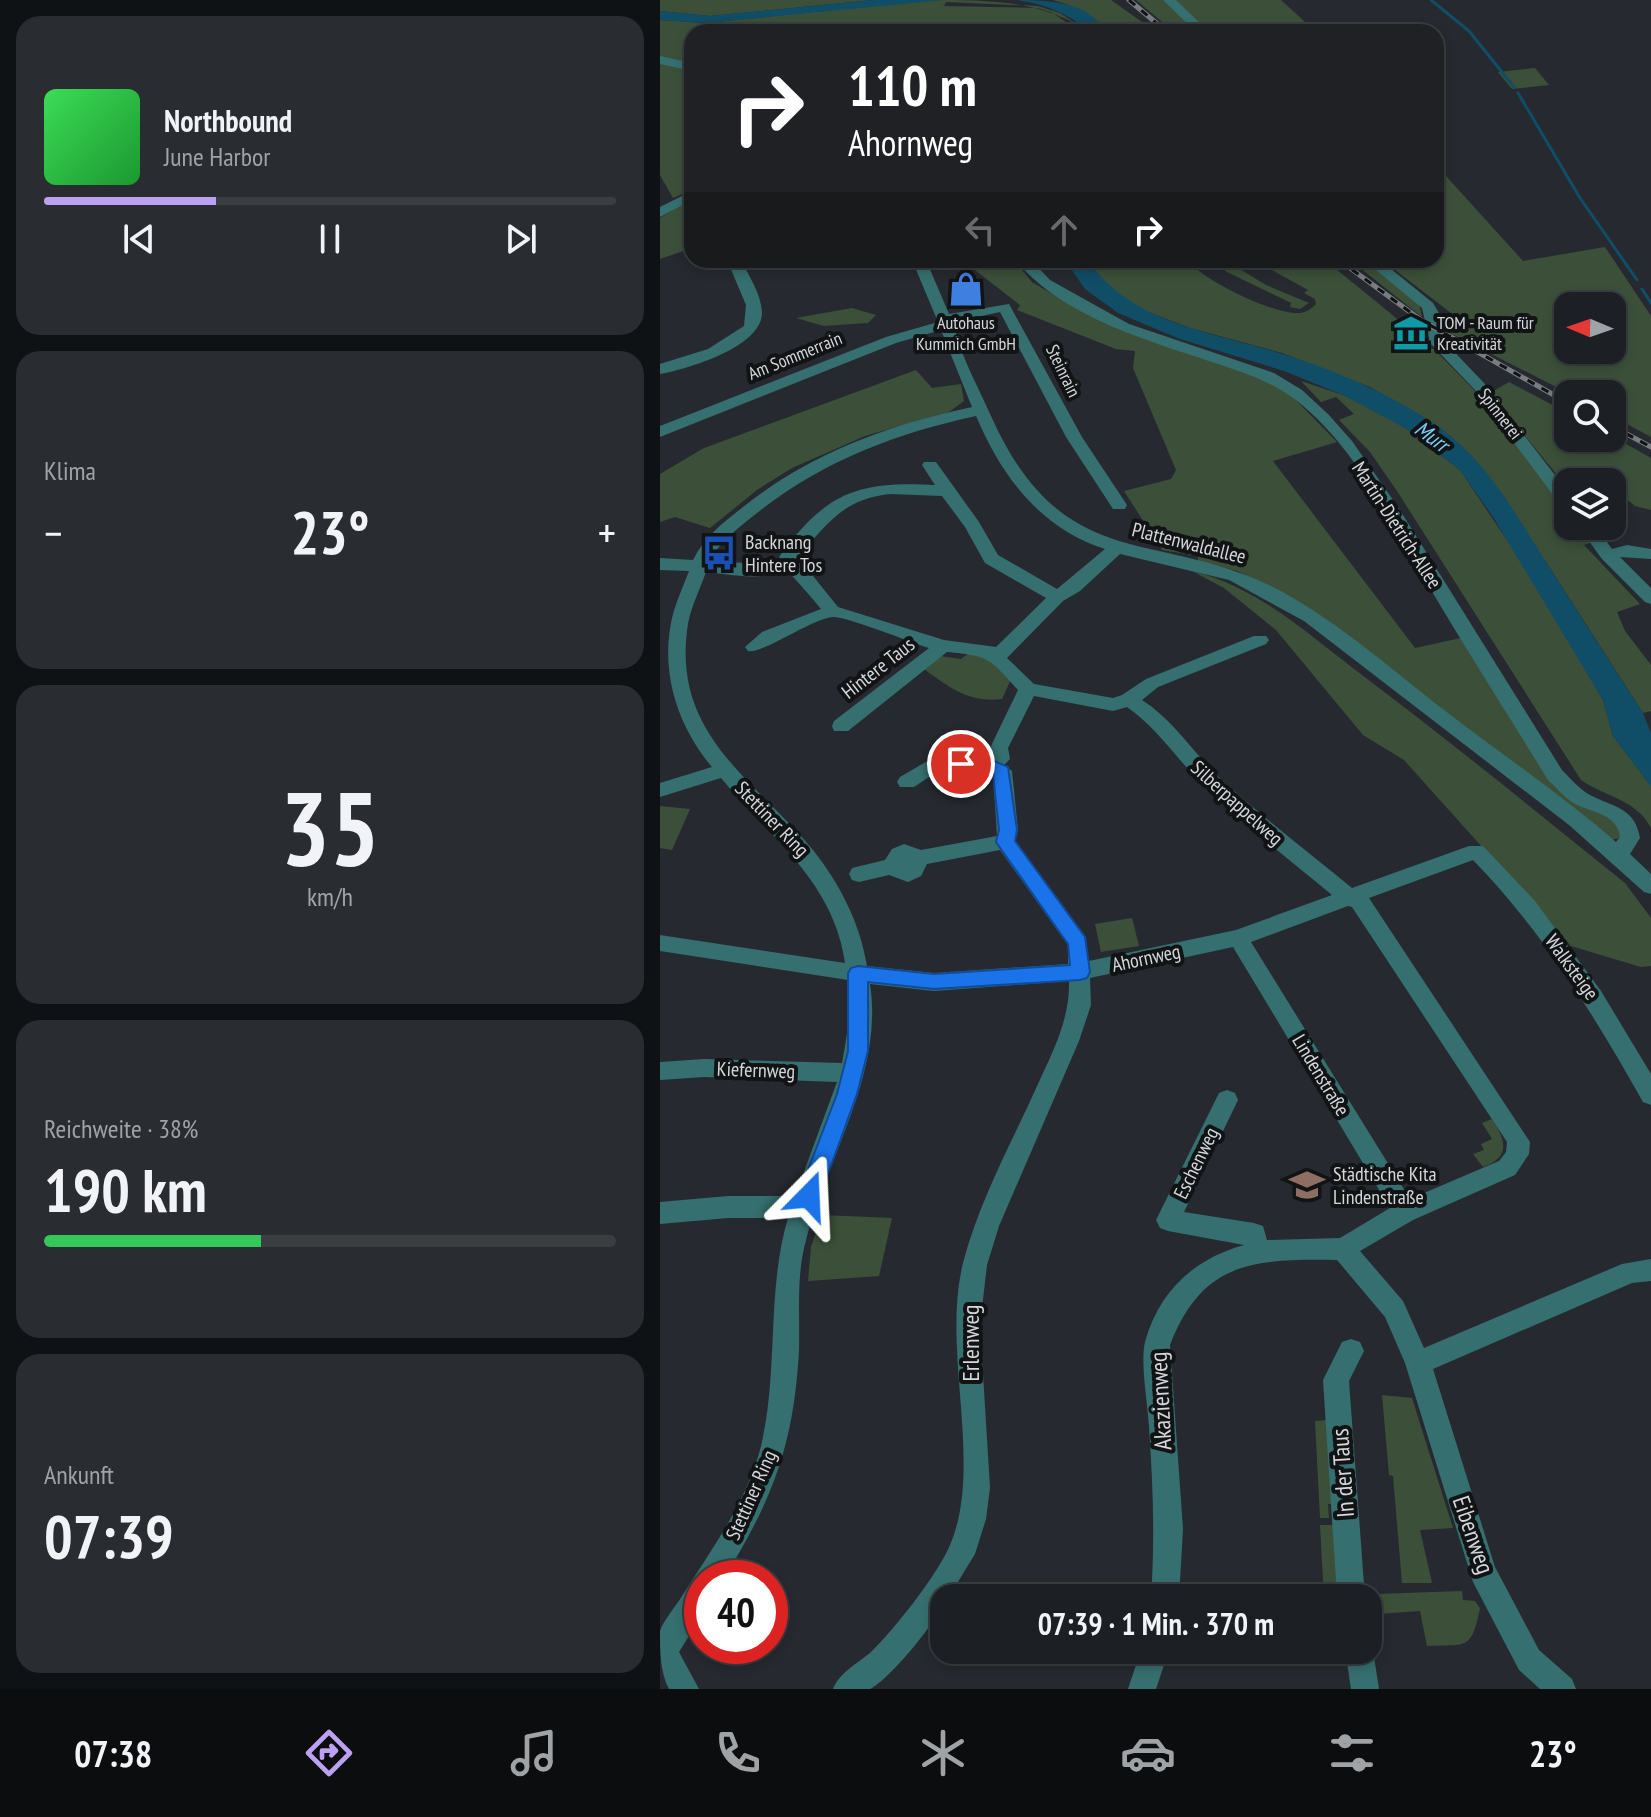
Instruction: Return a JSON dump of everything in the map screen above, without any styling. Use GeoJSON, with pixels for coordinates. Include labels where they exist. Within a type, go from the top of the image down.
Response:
{"type":"FeatureCollection","features":[{"type":"Feature","properties":{"kind":"street"},"geometry":{"type":"LineString","coordinates":[[1169,0],[1194,24]]}},
{"type":"Feature","properties":{"kind":"street"},"geometry":{"type":"LineString","coordinates":[[660,60],[684,65]]}},
{"type":"Feature","properties":{"kind":"street"},"geometry":{"type":"LineString","coordinates":[[660,213],[684,203]]}},
{"type":"Feature","properties":{"kind":"street"},"geometry":{"type":"LineString","coordinates":[[660,369],[700,357],[737,340],[749,329],[754,321],[753,304],[737,268]]}},
{"type":"Feature","properties":{"kind":"street","name":"Plattenwaldallee"},"geometry":{"type":"LineString","coordinates":[[923,268],[980,410],[992,434],[1041,506],[1070,527],[1117,548],[1235,576],[1296,606],[1618,855],[1651,886]]}},
{"type":"Feature","properties":{"kind":"street","name":"Martin-Dietrich-Allee"},"geometry":{"type":"LineString","coordinates":[[1031,268],[1045,283],[1143,335],[1282,382],[1328,424],[1381,492],[1555,775],[1580,797],[1619,813],[1628,822],[1630,838],[1618,855]]}},
{"type":"Feature","properties":{"kind":"street","name":"Martin-Dietrich-Allee"},"geometry":{"type":"LineString","coordinates":[[1049,268],[1064,292]]}},
{"type":"Feature","properties":{"kind":"street","name":"Spinnerei"},"geometry":{"type":"LineString","coordinates":[[1382,268],[1424,300],[1433,315],[1435,340],[1488,397],[1554,484]]}},
{"type":"Feature","properties":{"kind":"street","name":"Steinrain"},"geometry":{"type":"LineString","coordinates":[[947,322],[1004,307],[1025,338],[1050,394],[1097,475],[1119,505]]}},
{"type":"Feature","properties":{"kind":"street","name":"Am Sommerrain"},"geometry":{"type":"LineString","coordinates":[[660,432],[891,340],[947,322]]}},
{"type":"Feature","properties":{"kind":"street","name":"Stettiner Ring"},"geometry":{"type":"LineString","coordinates":[[719,1560],[744,1519],[767,1469],[776,1436],[785,1360],[788,1269],[844,1073],[858,1051],[858,973],[839,903],[810,857],[724,770],[692,724],[677,681],[677,623],[699,566],[715,539],[766,495],[819,463],[901,428],[980,410]]}},
{"type":"Feature","properties":{"kind":"street"},"geometry":{"type":"LineString","coordinates":[[930,465],[973,526],[991,559],[1057,597]]}},
{"type":"Feature","properties":{"kind":"street"},"geometry":{"type":"LineString","coordinates":[[660,564],[769,570],[784,563],[836,506],[850,498],[891,489],[947,491]]}},
{"type":"Feature","properties":{"kind":"street"},"geometry":{"type":"LineString","coordinates":[[1597,540],[1651,598]]}},
{"type":"Feature","properties":{"kind":"street"},"geometry":{"type":"LineString","coordinates":[[784,563],[799,570],[832,611],[953,648],[988,650],[997,657],[1057,597],[1074,587],[1117,548]]}},
{"type":"Feature","properties":{"kind":"street"},"geometry":{"type":"LineString","coordinates":[[1608,555],[1627,550],[1651,554]]}},
{"type":"Feature","properties":{"kind":"street"},"geometry":{"type":"LineString","coordinates":[[754,647],[768,636],[832,611]]}},
{"type":"Feature","properties":{"kind":"street"},"geometry":{"type":"LineString","coordinates":[[1004,663],[1028,689],[1113,705],[1129,700],[1152,683],[1260,640]]}},
{"type":"Feature","properties":{"kind":"street","name":"Hintere Taus"},"geometry":{"type":"LineString","coordinates":[[841,726],[953,648]]}},
{"type":"Feature","properties":{"kind":"street"},"geometry":{"type":"LineString","coordinates":[[859,874],[893,866],[901,872],[910,872],[917,868],[918,858],[1005,842],[1008,830],[998,765],[999,748],[1028,689]]}},
{"type":"Feature","properties":{"kind":"street","name":"Silberpappelweg"},"geometry":{"type":"LineString","coordinates":[[1129,700],[1152,715],[1189,760],[1218,788],[1354,898],[1517,1138],[1517,1156],[1507,1168],[1405,1212]]}},
{"type":"Feature","properties":{"kind":"street"},"geometry":{"type":"LineString","coordinates":[[907,782],[941,760],[998,765]]}},
{"type":"Feature","properties":{"kind":"street"},"geometry":{"type":"LineString","coordinates":[[660,790],[724,770]]}},
{"type":"Feature","properties":{"kind":"street","name":"Erlenweg"},"geometry":{"type":"LineString","coordinates":[[847,1689],[882,1661],[924,1610],[961,1554],[972,1519],[977,1488],[968,1325],[975,1265],[987,1226],[1068,1041],[1080,1005],[1078,943],[1005,842]]}},
{"type":"Feature","properties":{"kind":"street","name":"Ahornweg"},"geometry":{"type":"LineString","coordinates":[[660,943],[934,982],[1080,972],[1238,938],[1476,851]]}},
{"type":"Feature","properties":{"kind":"street","name":"Walksteige"},"geometry":{"type":"LineString","coordinates":[[1476,851],[1565,953],[1606,1015],[1651,1095]]}},
{"type":"Feature","properties":{"kind":"street","name":"Lindenstraße"},"geometry":{"type":"LineString","coordinates":[[1238,938],[1405,1212]]}},
{"type":"Feature","properties":{"kind":"street","name":"Kiefernweg"},"geometry":{"type":"LineString","coordinates":[[660,1071],[704,1068],[844,1073]]}},
{"type":"Feature","properties":{"kind":"street","name":"Eschenweg"},"geometry":{"type":"LineString","coordinates":[[1227,1100],[1168,1220],[1254,1234],[1257,1250]]}},
{"type":"Feature","properties":{"kind":"street"},"geometry":{"type":"LineString","coordinates":[[660,1213],[728,1207],[804,1207]]}},
{"type":"Feature","properties":{"kind":"street"},"geometry":{"type":"LineString","coordinates":[[1405,1212],[1343,1249],[1394,1309],[1418,1363],[1631,1272],[1651,1270]]}},
{"type":"Feature","properties":{"kind":"street","name":"Akazienweg"},"geometry":{"type":"LineString","coordinates":[[1166,1584],[1169,1529],[1157,1345],[1165,1318],[1179,1294],[1219,1265],[1257,1250],[1343,1249]]}},
{"type":"Feature","properties":{"kind":"street","name":"In der Taus"},"geometry":{"type":"LineString","coordinates":[[1350,1584],[1336,1380],[1351,1351]]}},
{"type":"Feature","properties":{"kind":"street","name":"Eibenweg"},"geometry":{"type":"LineString","coordinates":[[1418,1363],[1483,1572],[1529,1660],[1562,1689]]}},
{"type":"Feature","properties":{"kind":"street"},"geometry":{"type":"LineString","coordinates":[[684,1615],[661,1649],[685,1689]]}},
{"type":"Feature","properties":{"kind":"street"},"geometry":{"type":"LineString","coordinates":[[1142,1689],[1150,1664]]}},
{"type":"Feature","properties":{"kind":"street"},"geometry":{"type":"LineString","coordinates":[[1361,1664],[1365,1689]]}},
{"type":"Feature","properties":{"kind":"green space"},"geometry":{"type":"Polygon","coordinates":[[[660,0],[873,0],[710,16],[660,11],[660,0]]]}},
{"type":"Feature","properties":{"kind":"green space"},"geometry":{"type":"Polygon","coordinates":[[[930,0],[973,0],[1020,5],[946,2],[944,6],[1034,8],[1054,14],[1069,24],[684,24],[684,193],[673,198],[660,175],[660,20],[706,23],[930,0]]]}},
{"type":"Feature","properties":{"kind":"green space"},"geometry":{"type":"Polygon","coordinates":[[[1053,0],[1111,0],[1145,24],[1100,24],[1075,8],[1053,0]]]}},
{"type":"Feature","properties":{"kind":"green space"},"geometry":{"type":"Polygon","coordinates":[[[1136,0],[1165,0],[1191,24],[1164,24],[1136,0]]]}},
{"type":"Feature","properties":{"kind":"green space"},"geometry":{"type":"Polygon","coordinates":[[[1172,0],[1281,0],[1307,24],[1198,24],[1172,0]]]}},
{"type":"Feature","properties":{"kind":"green space"},"geometry":{"type":"Polygon","coordinates":[[[1020,5],[1038,6],[1060,13],[1077,24],[1051,12],[1020,5]]]}},
{"type":"Feature","properties":{"kind":"green space"},"geometry":{"type":"Polygon","coordinates":[[[1535,68],[1549,85],[1512,89],[1498,72],[1535,68]]]}},
{"type":"Feature","properties":{"kind":"green space"},"geometry":{"type":"Polygon","coordinates":[[[1444,174],[1523,261],[1605,247],[1651,316],[1651,437],[1626,424],[1626,380],[1554,380],[1554,386],[1450,333],[1459,319],[1392,268],[1444,268],[1444,174]]]}},
{"type":"Feature","properties":{"kind":"green space"},"geometry":{"type":"Polygon","coordinates":[[[681,205],[684,207],[684,251],[660,259],[660,218],[681,205]]]}},
{"type":"Feature","properties":{"kind":"green space"},"geometry":{"type":"Polygon","coordinates":[[[972,268],[1020,268],[1032,282],[1089,316],[1268,379],[1288,392],[1337,442],[1273,461],[1415,648],[1461,638],[1560,790],[1618,820],[1621,838],[1610,840],[1300,603],[1237,571],[1198,561],[1198,556],[1162,550],[1124,491],[1171,479],[1176,470],[1133,368],[1135,351],[1116,349],[1017,310],[1020,305],[972,268]]]}},
{"type":"Feature","properties":{"kind":"green space"},"geometry":{"type":"Polygon","coordinates":[[[1093,268],[1196,268],[1257,303],[1300,313],[1316,304],[1315,299],[1304,293],[1308,290],[1268,268],[1335,268],[1401,322],[1393,326],[1418,346],[1434,349],[1474,390],[1554,492],[1554,540],[1592,540],[1593,542],[1584,545],[1640,604],[1617,612],[1625,631],[1651,665],[1651,711],[1643,713],[1546,562],[1441,429],[1370,387],[1282,353],[1190,328],[1133,306],[1111,290],[1093,268]]]}},
{"type":"Feature","properties":{"kind":"green space"},"geometry":{"type":"Polygon","coordinates":[[[1221,268],[1238,268],[1266,285],[1309,303],[1300,309],[1290,307],[1291,303],[1221,268]]]}},
{"type":"Feature","properties":{"kind":"green space"},"geometry":{"type":"Polygon","coordinates":[[[1360,268],[1375,268],[1419,303],[1422,317],[1360,268]]]}},
{"type":"Feature","properties":{"kind":"green space"},"geometry":{"type":"Polygon","coordinates":[[[852,308],[876,315],[868,323],[824,326],[796,318],[852,308]]]}},
{"type":"Feature","properties":{"kind":"green space"},"geometry":{"type":"Polygon","coordinates":[[[916,370],[932,388],[961,384],[964,401],[949,412],[865,436],[792,468],[757,490],[710,528],[675,517],[660,522],[660,474],[704,448],[916,370]]]}},
{"type":"Feature","properties":{"kind":"green space"},"geometry":{"type":"Polygon","coordinates":[[[1301,381],[1343,395],[1376,411],[1407,429],[1460,470],[1525,567],[1603,700],[1613,736],[1651,786],[1651,828],[1645,818],[1629,805],[1581,780],[1397,491],[1370,452],[1339,420],[1354,414],[1336,397],[1321,402],[1301,381]]]}},
{"type":"Feature","properties":{"kind":"green space"},"geometry":{"type":"Polygon","coordinates":[[[1509,382],[1554,406],[1554,452],[1626,452],[1626,444],[1651,458],[1651,510],[1635,506],[1626,499],[1626,468],[1554,468],[1554,471],[1490,393],[1509,382]]]}},
{"type":"Feature","properties":{"kind":"green space"},"geometry":{"type":"Polygon","coordinates":[[[1192,571],[1240,589],[1282,614],[1625,883],[1651,918],[1651,966],[1641,967],[1571,946],[1404,760],[1363,735],[1276,630],[1224,588],[1192,571]]]}},
{"type":"Feature","properties":{"kind":"green space"},"geometry":{"type":"Polygon","coordinates":[[[969,653],[986,654],[1012,677],[1002,699],[970,696],[924,669],[940,656],[961,659],[969,653]]]}},
{"type":"Feature","properties":{"kind":"green space"},"geometry":{"type":"Polygon","coordinates":[[[660,806],[690,809],[672,850],[660,848],[660,806]]]}},
{"type":"Feature","properties":{"kind":"green space"},"geometry":{"type":"Polygon","coordinates":[[[1132,918],[1139,946],[1101,952],[1095,924],[1132,918]]]}},
{"type":"Feature","properties":{"kind":"green space"},"geometry":{"type":"Polygon","coordinates":[[[1492,1119],[1503,1141],[1503,1148],[1498,1158],[1483,1167],[1473,1154],[1484,1150],[1481,1144],[1492,1139],[1482,1123],[1492,1119]]]}},
{"type":"Feature","properties":{"kind":"green space"},"geometry":{"type":"Polygon","coordinates":[[[822,1215],[892,1218],[879,1276],[808,1281],[811,1247],[822,1215]]]}},
{"type":"Feature","properties":{"kind":"green space"},"geometry":{"type":"Polygon","coordinates":[[[1382,1395],[1412,1398],[1453,1528],[1420,1530],[1432,1583],[1402,1583],[1382,1395]]]}},
{"type":"Feature","properties":{"kind":"green space"},"geometry":{"type":"Polygon","coordinates":[[[1328,1420],[1332,1504],[1328,1504],[1329,1518],[1320,1518],[1315,1421],[1328,1420]]]}},
{"type":"Feature","properties":{"kind":"green space"},"geometry":{"type":"Polygon","coordinates":[[[1320,1525],[1333,1525],[1336,1584],[1323,1584],[1320,1525]]]}},
{"type":"Feature","properties":{"kind":"green space"},"geometry":{"type":"Polygon","coordinates":[[[1462,1591],[1463,1600],[1475,1601],[1480,1608],[1474,1632],[1466,1642],[1427,1646],[1420,1611],[1382,1614],[1382,1594],[1462,1591]]]}},
{"type":"Feature","properties":{"kind":"water"},"geometry":{"type":"Polygon","coordinates":[[[873,0],[944,0],[706,23],[660,20],[660,11],[710,16],[873,0]]]}},
{"type":"Feature","properties":{"kind":"water"},"geometry":{"type":"Polygon","coordinates":[[[1017,0],[1066,4],[1089,14],[1099,24],[1079,24],[1056,10],[1017,0]]]}},
{"type":"Feature","properties":{"kind":"water","name":"Murr"},"geometry":{"type":"Polygon","coordinates":[[[1071,268],[1094,268],[1127,298],[1174,322],[1342,375],[1421,415],[1456,441],[1487,473],[1512,509],[1643,713],[1651,733],[1651,786],[1613,736],[1603,700],[1493,517],[1460,470],[1407,429],[1343,395],[1284,371],[1180,339],[1118,313],[1085,289],[1071,268]]]}},
{"type":"Feature","properties":{"kind":"waterway"},"geometry":{"type":"LineString","coordinates":[[1431,0],[1469,31],[1514,87]]}},
{"type":"Feature","properties":{"kind":"waterway"},"geometry":{"type":"LineString","coordinates":[[1518,93],[1580,198],[1637,280]]}},
{"type":"Feature","properties":{"kind":"waterway"},"geometry":{"type":"LineString","coordinates":[[1642,289],[1651,303]]}},
{"type":"Feature","properties":{"kind":"railway"},"geometry":{"type":"LineString","coordinates":[[1129,0],[1158,24]]}},
{"type":"Feature","properties":{"kind":"railway"},"geometry":{"type":"LineString","coordinates":[[1350,268],[1421,320],[1554,395]]}},
{"type":"Feature","properties":{"kind":"railway"},"geometry":{"type":"LineString","coordinates":[[1626,434],[1651,447]]}},
{"type":"Feature","properties":{"kind":"place","name":"Autohaus Kummich GmbH"},"geometry":{"type":"Point","coordinates":[966,289]}},
{"type":"Feature","properties":{"kind":"place","name":"TOM - Raum für Kreativität"},"geometry":{"type":"Point","coordinates":[1411,333]}},
{"type":"Feature","properties":{"kind":"place","name":"Backnang Hintere Tos"},"geometry":{"type":"Point","coordinates":[719,553]}},
{"type":"Feature","properties":{"kind":"place","name":"Städtische Kita Lindenstraße"},"geometry":{"type":"Point","coordinates":[1307,1185]}},
{"type":"Feature","properties":{"kind":"route"},"geometry":{"type":"LineString","coordinates":[[809,1196],[847,1094],[858,1051],[858,973],[934,982],[1080,972],[1078,943],[1005,842],[1008,830],[1002,771],[994,770],[992,766],[961,764]]}}]}
